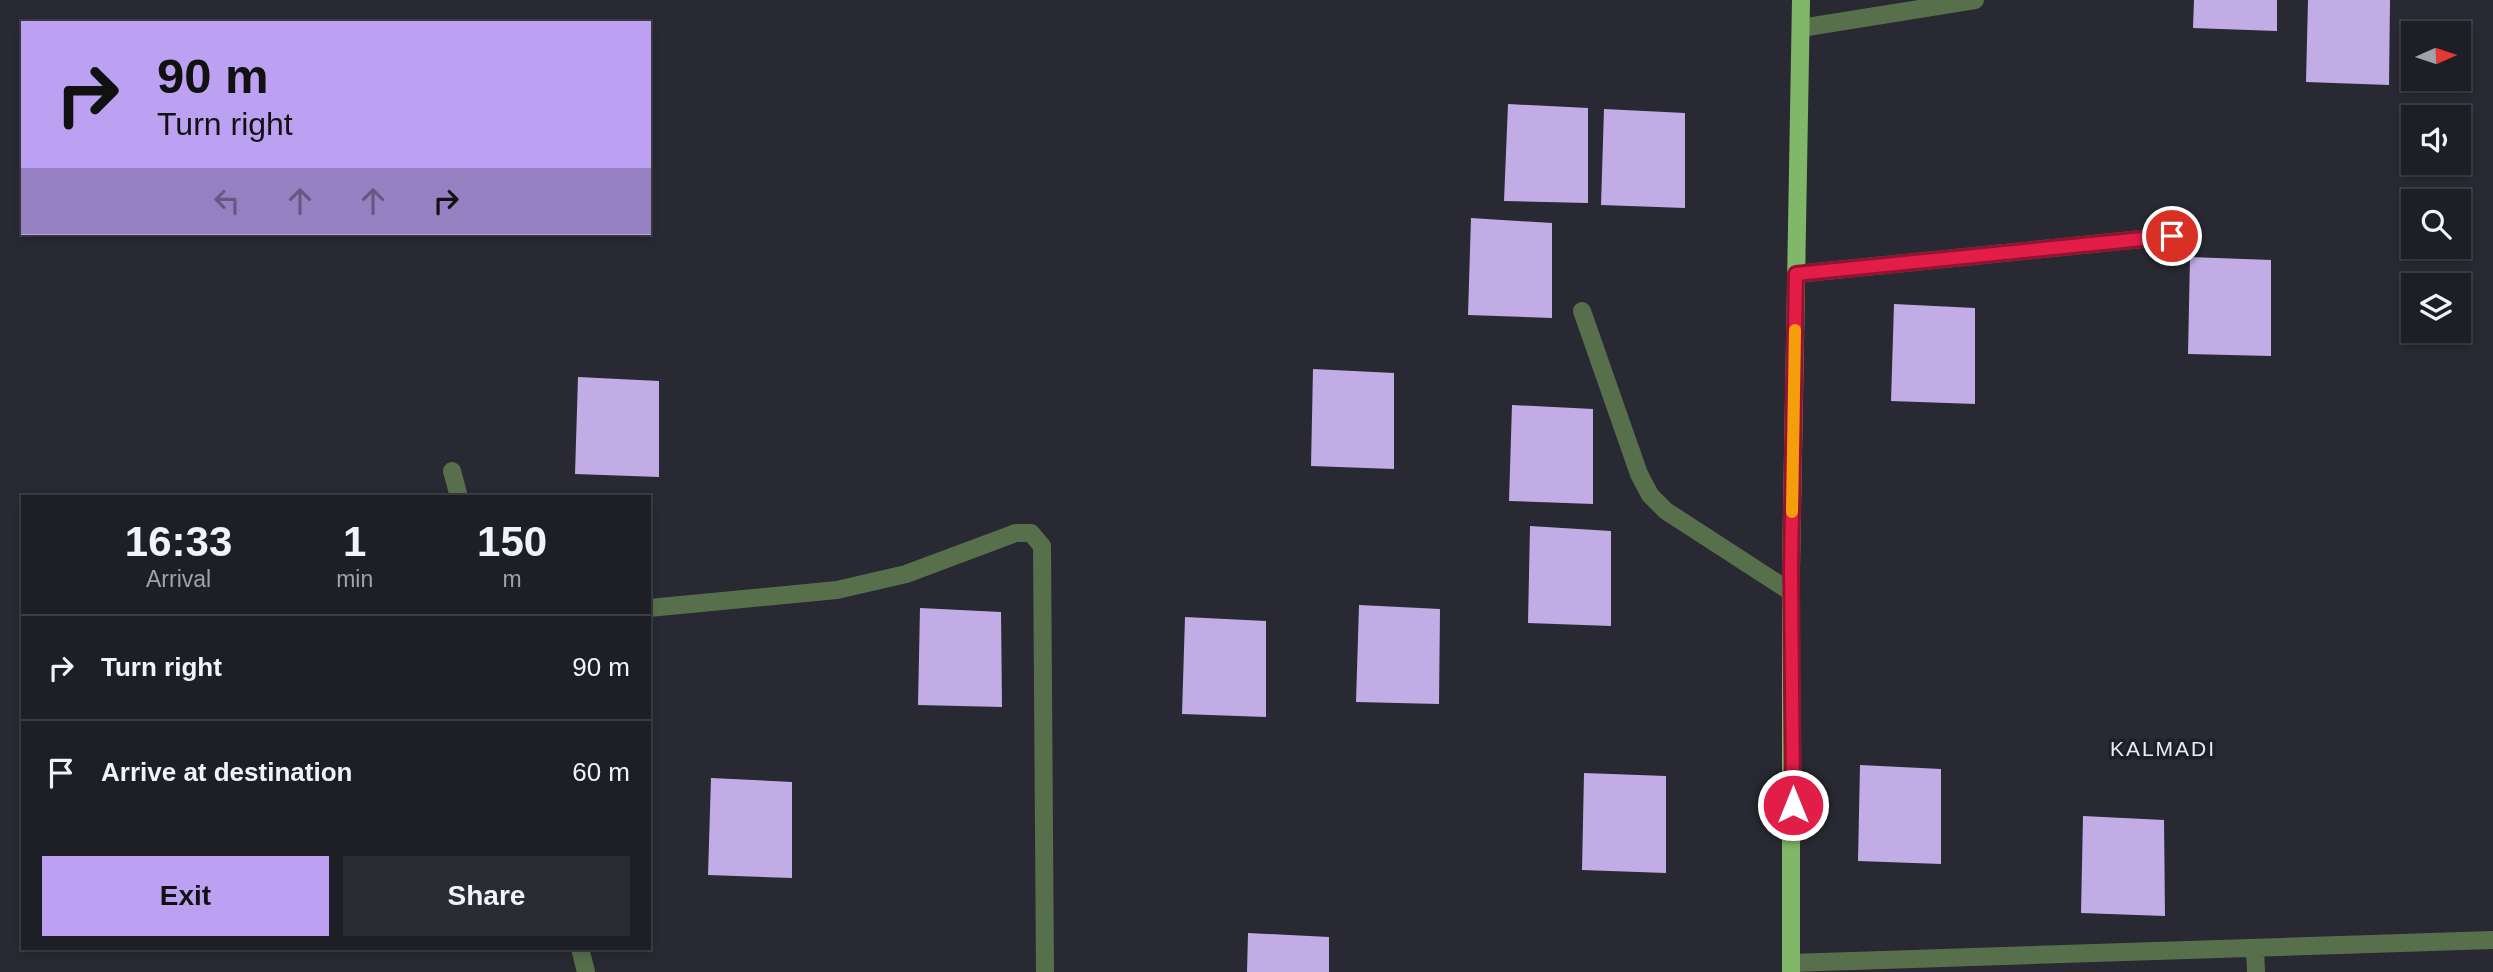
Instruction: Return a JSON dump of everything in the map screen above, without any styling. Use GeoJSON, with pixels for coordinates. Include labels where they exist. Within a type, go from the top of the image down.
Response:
{"type":"FeatureCollection","features":[{"type":"Feature","properties":{"kind":"main road"},"geometry":{"type":"LineString","coordinates":[[1791,967],[1791,592],[1801,0]]}},
{"type":"Feature","properties":{"kind":"street"},"geometry":{"type":"LineString","coordinates":[[1801,28],[1975,0]]}},
{"type":"Feature","properties":{"kind":"street"},"geometry":{"type":"LineString","coordinates":[[1796,274],[2172,236]]}},
{"type":"Feature","properties":{"kind":"street"},"geometry":{"type":"LineString","coordinates":[[1582,311],[1639,474],[1650,495],[1666,511],[1791,592]]}},
{"type":"Feature","properties":{"kind":"street"},"geometry":{"type":"LineString","coordinates":[[452,471],[458,495]]}},
{"type":"Feature","properties":{"kind":"street"},"geometry":{"type":"LineString","coordinates":[[651,608],[837,590],[906,575],[1016,533],[1031,533],[1042,546],[1045,972]]}},
{"type":"Feature","properties":{"kind":"street"},"geometry":{"type":"LineString","coordinates":[[1791,967],[2493,940]]}},
{"type":"Feature","properties":{"kind":"street"},"geometry":{"type":"LineString","coordinates":[[2255,948],[2256,972]]}},
{"type":"Feature","properties":{"kind":"street"},"geometry":{"type":"LineString","coordinates":[[580,950],[586,972]]}},
{"type":"Feature","properties":{"kind":"building"},"geometry":{"type":"Polygon","coordinates":[[[2194,0],[2277,0],[2277,31],[2193,28],[2194,0]]]}},
{"type":"Feature","properties":{"kind":"building"},"geometry":{"type":"Polygon","coordinates":[[[2308,0],[2390,0],[2389,85],[2306,82],[2308,0]]]}},
{"type":"Feature","properties":{"kind":"building"},"geometry":{"type":"Polygon","coordinates":[[[1508,104],[1588,108],[1588,203],[1504,201],[1508,104]]]}},
{"type":"Feature","properties":{"kind":"building"},"geometry":{"type":"Polygon","coordinates":[[[1604,109],[1685,113],[1685,208],[1601,205],[1604,109]]]}},
{"type":"Feature","properties":{"kind":"building"},"geometry":{"type":"Polygon","coordinates":[[[1471,218],[1552,223],[1552,318],[1468,315],[1471,218]]]}},
{"type":"Feature","properties":{"kind":"building"},"geometry":{"type":"Polygon","coordinates":[[[2190,257],[2271,260],[2271,356],[2188,354],[2190,257]]]}},
{"type":"Feature","properties":{"kind":"building"},"geometry":{"type":"Polygon","coordinates":[[[1894,304],[1975,308],[1975,404],[1891,401],[1894,304]]]}},
{"type":"Feature","properties":{"kind":"building"},"geometry":{"type":"Polygon","coordinates":[[[1313,369],[1394,373],[1394,469],[1311,466],[1313,369]]]}},
{"type":"Feature","properties":{"kind":"building"},"geometry":{"type":"Polygon","coordinates":[[[578,377],[659,381],[659,477],[575,474],[578,377]]]}},
{"type":"Feature","properties":{"kind":"building"},"geometry":{"type":"Polygon","coordinates":[[[1512,405],[1593,409],[1593,504],[1509,501],[1512,405]]]}},
{"type":"Feature","properties":{"kind":"building"},"geometry":{"type":"Polygon","coordinates":[[[1530,526],[1611,531],[1611,626],[1528,623],[1530,526]]]}},
{"type":"Feature","properties":{"kind":"building"},"geometry":{"type":"Polygon","coordinates":[[[1359,605],[1440,609],[1439,704],[1356,702],[1359,605]]]}},
{"type":"Feature","properties":{"kind":"building"},"geometry":{"type":"Polygon","coordinates":[[[920,608],[1001,612],[1002,707],[918,705],[920,608]]]}},
{"type":"Feature","properties":{"kind":"building"},"geometry":{"type":"Polygon","coordinates":[[[1185,617],[1266,621],[1266,717],[1182,714],[1185,617]]]}},
{"type":"Feature","properties":{"kind":"building"},"geometry":{"type":"Polygon","coordinates":[[[1860,765],[1941,769],[1941,864],[1858,861],[1860,765]]]}},
{"type":"Feature","properties":{"kind":"building"},"geometry":{"type":"Polygon","coordinates":[[[1584,773],[1666,776],[1666,873],[1582,870],[1584,773]]]}},
{"type":"Feature","properties":{"kind":"building"},"geometry":{"type":"Polygon","coordinates":[[[711,778],[792,782],[792,878],[708,875],[711,778]]]}},
{"type":"Feature","properties":{"kind":"building"},"geometry":{"type":"Polygon","coordinates":[[[2083,816],[2164,820],[2165,916],[2081,913],[2083,816]]]}},
{"type":"Feature","properties":{"kind":"building"},"geometry":{"type":"Polygon","coordinates":[[[1248,933],[1329,937],[1329,972],[1247,972],[1248,933]]]}},
{"type":"Feature","properties":{"kind":"slow traffic"},"geometry":{"type":"LineString","coordinates":[[1792,512],[1795,330]]}},
{"type":"Feature","properties":{"kind":"district","name":"KALMADI"},"geometry":{"type":"Point","coordinates":[2163,748]}},
{"type":"Feature","properties":{"kind":"route"},"geometry":{"type":"LineString","coordinates":[[1793,805],[1791,568],[1796,274],[2172,236]]}}]}
